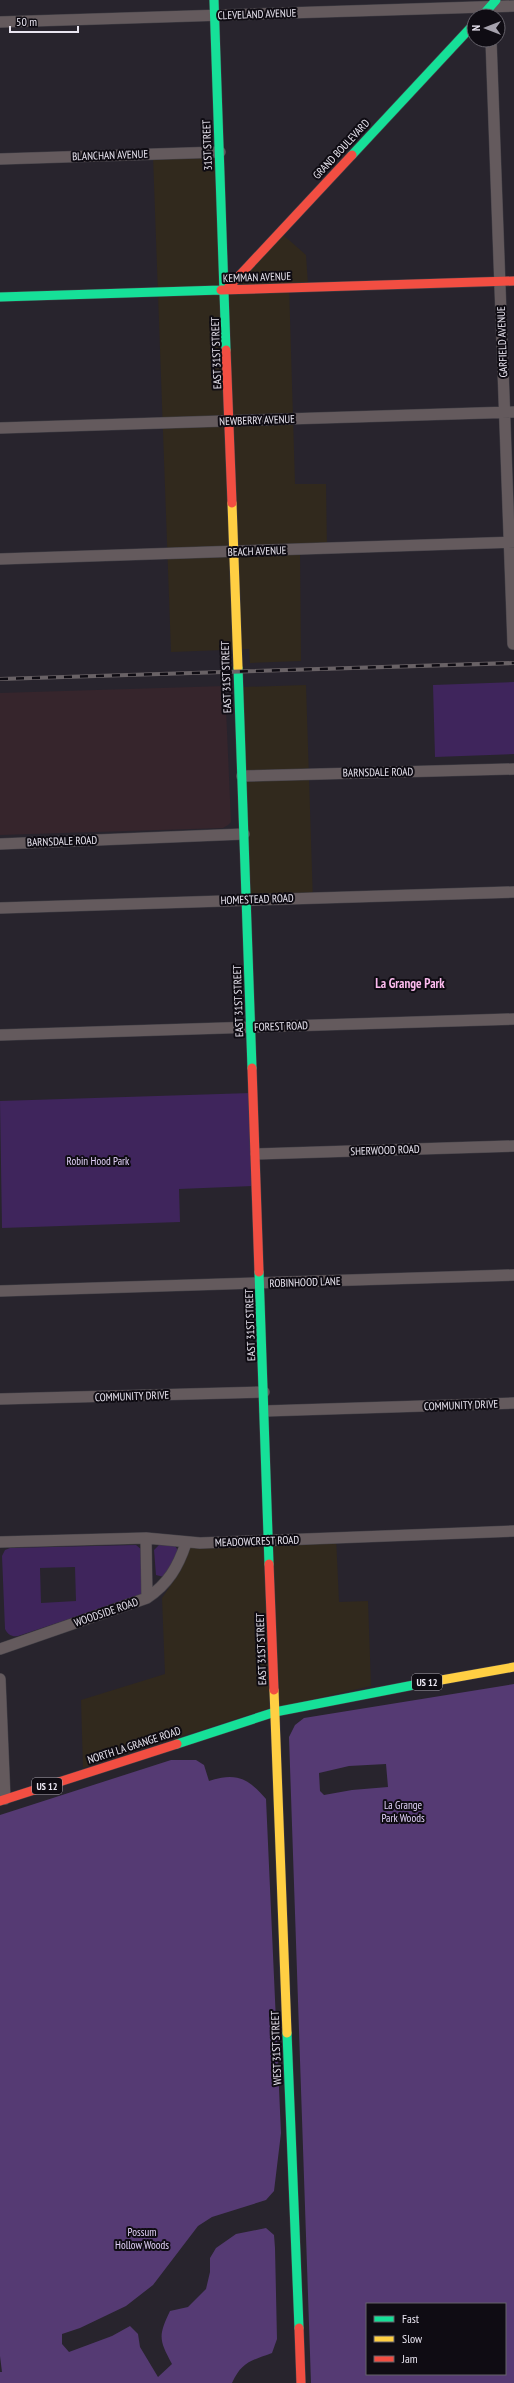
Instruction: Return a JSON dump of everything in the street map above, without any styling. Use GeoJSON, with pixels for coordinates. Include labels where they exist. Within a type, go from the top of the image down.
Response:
{"type":"FeatureCollection","features":[{"type":"Feature","properties":{"kind":"main road","name":"31ST STREET"},"geometry":{"type":"LineString","coordinates":[[214,0],[226,290]]}},
{"type":"Feature","properties":{"kind":"main road","name":"GRAND BOULEVARD"},"geometry":{"type":"LineString","coordinates":[[226,290],[466,33]]}},
{"type":"Feature","properties":{"kind":"main road","name":"KEMMAN AVENUE"},"geometry":{"type":"LineString","coordinates":[[0,297],[514,281]]}},
{"type":"Feature","properties":{"kind":"main road","name":"EAST 31ST STREET"},"geometry":{"type":"LineString","coordinates":[[226,290],[233,551],[275,1712]]}},
{"type":"Feature","properties":{"kind":"main road","name":"US 12"},"geometry":{"type":"LineString","coordinates":[[275,1712],[340,1698],[514,1667]]}},
{"type":"Feature","properties":{"kind":"main road","name":"NORTH LA GRANGE ROAD"},"geometry":{"type":"LineString","coordinates":[[3,1800],[275,1712]]}},
{"type":"Feature","properties":{"kind":"main road","name":"WEST 31ST STREET"},"geometry":{"type":"LineString","coordinates":[[275,1712],[301,2383]]}},
{"type":"Feature","properties":{"kind":"street","name":"CLEVELAND AVENUE"},"geometry":{"type":"LineString","coordinates":[[0,22],[514,6]]}},
{"type":"Feature","properties":{"kind":"street","name":"GARFIELD AVENUE"},"geometry":{"type":"LineString","coordinates":[[491,48],[500,281],[510,412],[512,644]]}},
{"type":"Feature","properties":{"kind":"street","name":"BLANCHAN AVENUE"},"geometry":{"type":"LineString","coordinates":[[0,159],[220,152]]}},
{"type":"Feature","properties":{"kind":"street","name":"NEWBERRY AVENUE"},"geometry":{"type":"LineString","coordinates":[[0,428],[510,412]]}},
{"type":"Feature","properties":{"kind":"street","name":"BEACH AVENUE"},"geometry":{"type":"LineString","coordinates":[[0,559],[512,543]]}},
{"type":"Feature","properties":{"kind":"street","name":"BARNSDALE ROAD"},"geometry":{"type":"LineString","coordinates":[[242,776],[514,769]]}},
{"type":"Feature","properties":{"kind":"street","name":"BARNSDALE ROAD"},"geometry":{"type":"LineString","coordinates":[[0,844],[244,834]]}},
{"type":"Feature","properties":{"kind":"street","name":"HOMESTEAD ROAD"},"geometry":{"type":"LineString","coordinates":[[0,908],[514,892]]}},
{"type":"Feature","properties":{"kind":"street","name":"FOREST ROAD"},"geometry":{"type":"LineString","coordinates":[[0,1035],[514,1019]]}},
{"type":"Feature","properties":{"kind":"street","name":"SHERWOOD ROAD"},"geometry":{"type":"LineString","coordinates":[[256,1154],[514,1146]]}},
{"type":"Feature","properties":{"kind":"street","name":"ROBINHOOD LANE"},"geometry":{"type":"LineString","coordinates":[[0,1291],[514,1275]]}},
{"type":"Feature","properties":{"kind":"street","name":"COMMUNITY DRIVE"},"geometry":{"type":"LineString","coordinates":[[0,1399],[264,1392]]}},
{"type":"Feature","properties":{"kind":"street","name":"COMMUNITY DRIVE"},"geometry":{"type":"LineString","coordinates":[[265,1410],[514,1403]]}},
{"type":"Feature","properties":{"kind":"street","name":"MEADOWCREST ROAD"},"geometry":{"type":"LineString","coordinates":[[0,1542],[170,1538],[186,1543],[514,1531]]}},
{"type":"Feature","properties":{"kind":"street"},"geometry":{"type":"LineString","coordinates":[[146,1538],[147,1598]]}},
{"type":"Feature","properties":{"kind":"street","name":"WOODSIDE ROAD"},"geometry":{"type":"LineString","coordinates":[[0,1649],[147,1598],[164,1585],[171,1576],[178,1566],[186,1543]]}},
{"type":"Feature","properties":{"kind":"street"},"geometry":{"type":"LineString","coordinates":[[0,1679],[3,1800]]}},
{"type":"Feature","properties":{"kind":"shaded area"},"geometry":{"type":"Polygon","coordinates":[[[222,154],[227,289],[281,233],[306,255],[308,284],[289,285],[295,484],[326,484],[327,550],[300,550],[301,661],[250,663],[249,649],[171,652],[153,156],[222,154]]]}},
{"type":"Feature","properties":{"kind":"shaded area"},"geometry":{"type":"Polygon","coordinates":[[[306,685],[313,902],[251,903],[243,687],[306,685]]]}},
{"type":"Feature","properties":{"kind":"shaded area"},"geometry":{"type":"Polygon","coordinates":[[[225,686],[231,822],[228,825],[223,828],[0,835],[0,693],[225,686]]]}},
{"type":"Feature","properties":{"kind":"shaded area"},"geometry":{"type":"Polygon","coordinates":[[[336,1536],[339,1602],[368,1601],[371,1686],[279,1707],[272,1539],[336,1536]]]}},
{"type":"Feature","properties":{"kind":"shaded area"},"geometry":{"type":"Polygon","coordinates":[[[266,1538],[270,1708],[83,1768],[81,1700],[165,1674],[162,1598],[181,1570],[192,1540],[266,1538]]]}},
{"type":"Feature","properties":{"kind":"green space"},"geometry":{"type":"Polygon","coordinates":[[[514,682],[514,754],[435,757],[433,685],[514,682]]]}},
{"type":"Feature","properties":{"kind":"green space","name":"Robin Hood Park"},"geometry":{"type":"Polygon","coordinates":[[[251,1093],[253,1186],[179,1189],[180,1222],[2,1228],[0,1101],[251,1093]]]}},
{"type":"Feature","properties":{"kind":"green space"},"geometry":{"type":"Polygon","coordinates":[[[136,1545],[142,1550],[141,1595],[18,1636],[12,1636],[7,1633],[5,1629],[2,1556],[5,1550],[10,1548],[136,1545]],[[75,1567],[40,1568],[41,1603],[76,1601],[75,1567]]]}},
{"type":"Feature","properties":{"kind":"green space"},"geometry":{"type":"Polygon","coordinates":[[[159,1545],[175,1546],[179,1552],[164,1577],[156,1575],[154,1550],[159,1545]]]}},
{"type":"Feature","properties":{"kind":"green space","name":"La Grange Park Woods"},"geometry":{"type":"Polygon","coordinates":[[[514,1684],[514,2383],[311,2383],[289,1737],[295,1725],[304,1718],[514,1684]],[[386,1764],[349,1766],[319,1773],[320,1791],[324,1795],[352,1790],[388,1787],[386,1764]]]}},
{"type":"Feature","properties":{"kind":"green space","name":"Possum Hollow Woods"},"geometry":{"type":"Polygon","coordinates":[[[171,1760],[196,1760],[204,1765],[209,1781],[227,1777],[241,1779],[253,1786],[266,1799],[281,2133],[274,2191],[266,2200],[212,2217],[198,2226],[153,2285],[126,2306],[80,2328],[62,2334],[62,2344],[69,2352],[112,2336],[130,2326],[138,2334],[140,2347],[158,2377],[172,2364],[162,2343],[163,2326],[170,2311],[188,2307],[206,2289],[210,2272],[210,2258],[216,2248],[236,2234],[266,2228],[274,2235],[277,2339],[272,2353],[243,2366],[232,2383],[0,2383],[0,2372],[2,2372],[0,2356],[0,1815],[171,1760]]]}},
{"type":"Feature","properties":{"kind":"railway"},"geometry":{"type":"LineString","coordinates":[[0,679],[514,663]]}},
{"type":"Feature","properties":{"kind":"traffic: fast"},"geometry":{"type":"LineString","coordinates":[[214,0],[226,350]]}},
{"type":"Feature","properties":{"kind":"traffic: fast"},"geometry":{"type":"LineString","coordinates":[[489,8],[496,0]]}},
{"type":"Feature","properties":{"kind":"traffic: fast"},"geometry":{"type":"LineString","coordinates":[[352,155],[466,33]]}},
{"type":"Feature","properties":{"kind":"traffic: fast"},"geometry":{"type":"LineString","coordinates":[[0,297],[221,290]]}},
{"type":"Feature","properties":{"kind":"traffic: fast"},"geometry":{"type":"LineString","coordinates":[[238,668],[252,1068]]}},
{"type":"Feature","properties":{"kind":"traffic: fast"},"geometry":{"type":"LineString","coordinates":[[259,1272],[269,1564]]}},
{"type":"Feature","properties":{"kind":"traffic: fast"},"geometry":{"type":"LineString","coordinates":[[177,1744],[275,1712],[419,1684]]}},
{"type":"Feature","properties":{"kind":"traffic: fast"},"geometry":{"type":"LineString","coordinates":[[287,2033],[299,2328]]}},
{"type":"Feature","properties":{"kind":"traffic: slow"},"geometry":{"type":"LineString","coordinates":[[232,503],[238,668]]}},
{"type":"Feature","properties":{"kind":"traffic: slow"},"geometry":{"type":"LineString","coordinates":[[419,1684],[514,1667]]}},
{"type":"Feature","properties":{"kind":"traffic: slow"},"geometry":{"type":"LineString","coordinates":[[274,1690],[287,2033]]}},
{"type":"Feature","properties":{"kind":"traffic: jam"},"geometry":{"type":"LineString","coordinates":[[226,290],[352,155]]}},
{"type":"Feature","properties":{"kind":"traffic: jam"},"geometry":{"type":"LineString","coordinates":[[221,290],[514,281]]}},
{"type":"Feature","properties":{"kind":"traffic: jam"},"geometry":{"type":"LineString","coordinates":[[226,350],[232,503]]}},
{"type":"Feature","properties":{"kind":"traffic: jam"},"geometry":{"type":"LineString","coordinates":[[252,1068],[259,1272]]}},
{"type":"Feature","properties":{"kind":"traffic: jam"},"geometry":{"type":"LineString","coordinates":[[269,1564],[274,1690]]}},
{"type":"Feature","properties":{"kind":"traffic: jam"},"geometry":{"type":"LineString","coordinates":[[0,1801],[177,1744]]}},
{"type":"Feature","properties":{"kind":"traffic: jam"},"geometry":{"type":"LineString","coordinates":[[299,2328],[301,2383]]}},
{"type":"Feature","properties":{"kind":"district","name":"La Grange Park"},"geometry":{"type":"Point","coordinates":[410,983]}}]}
